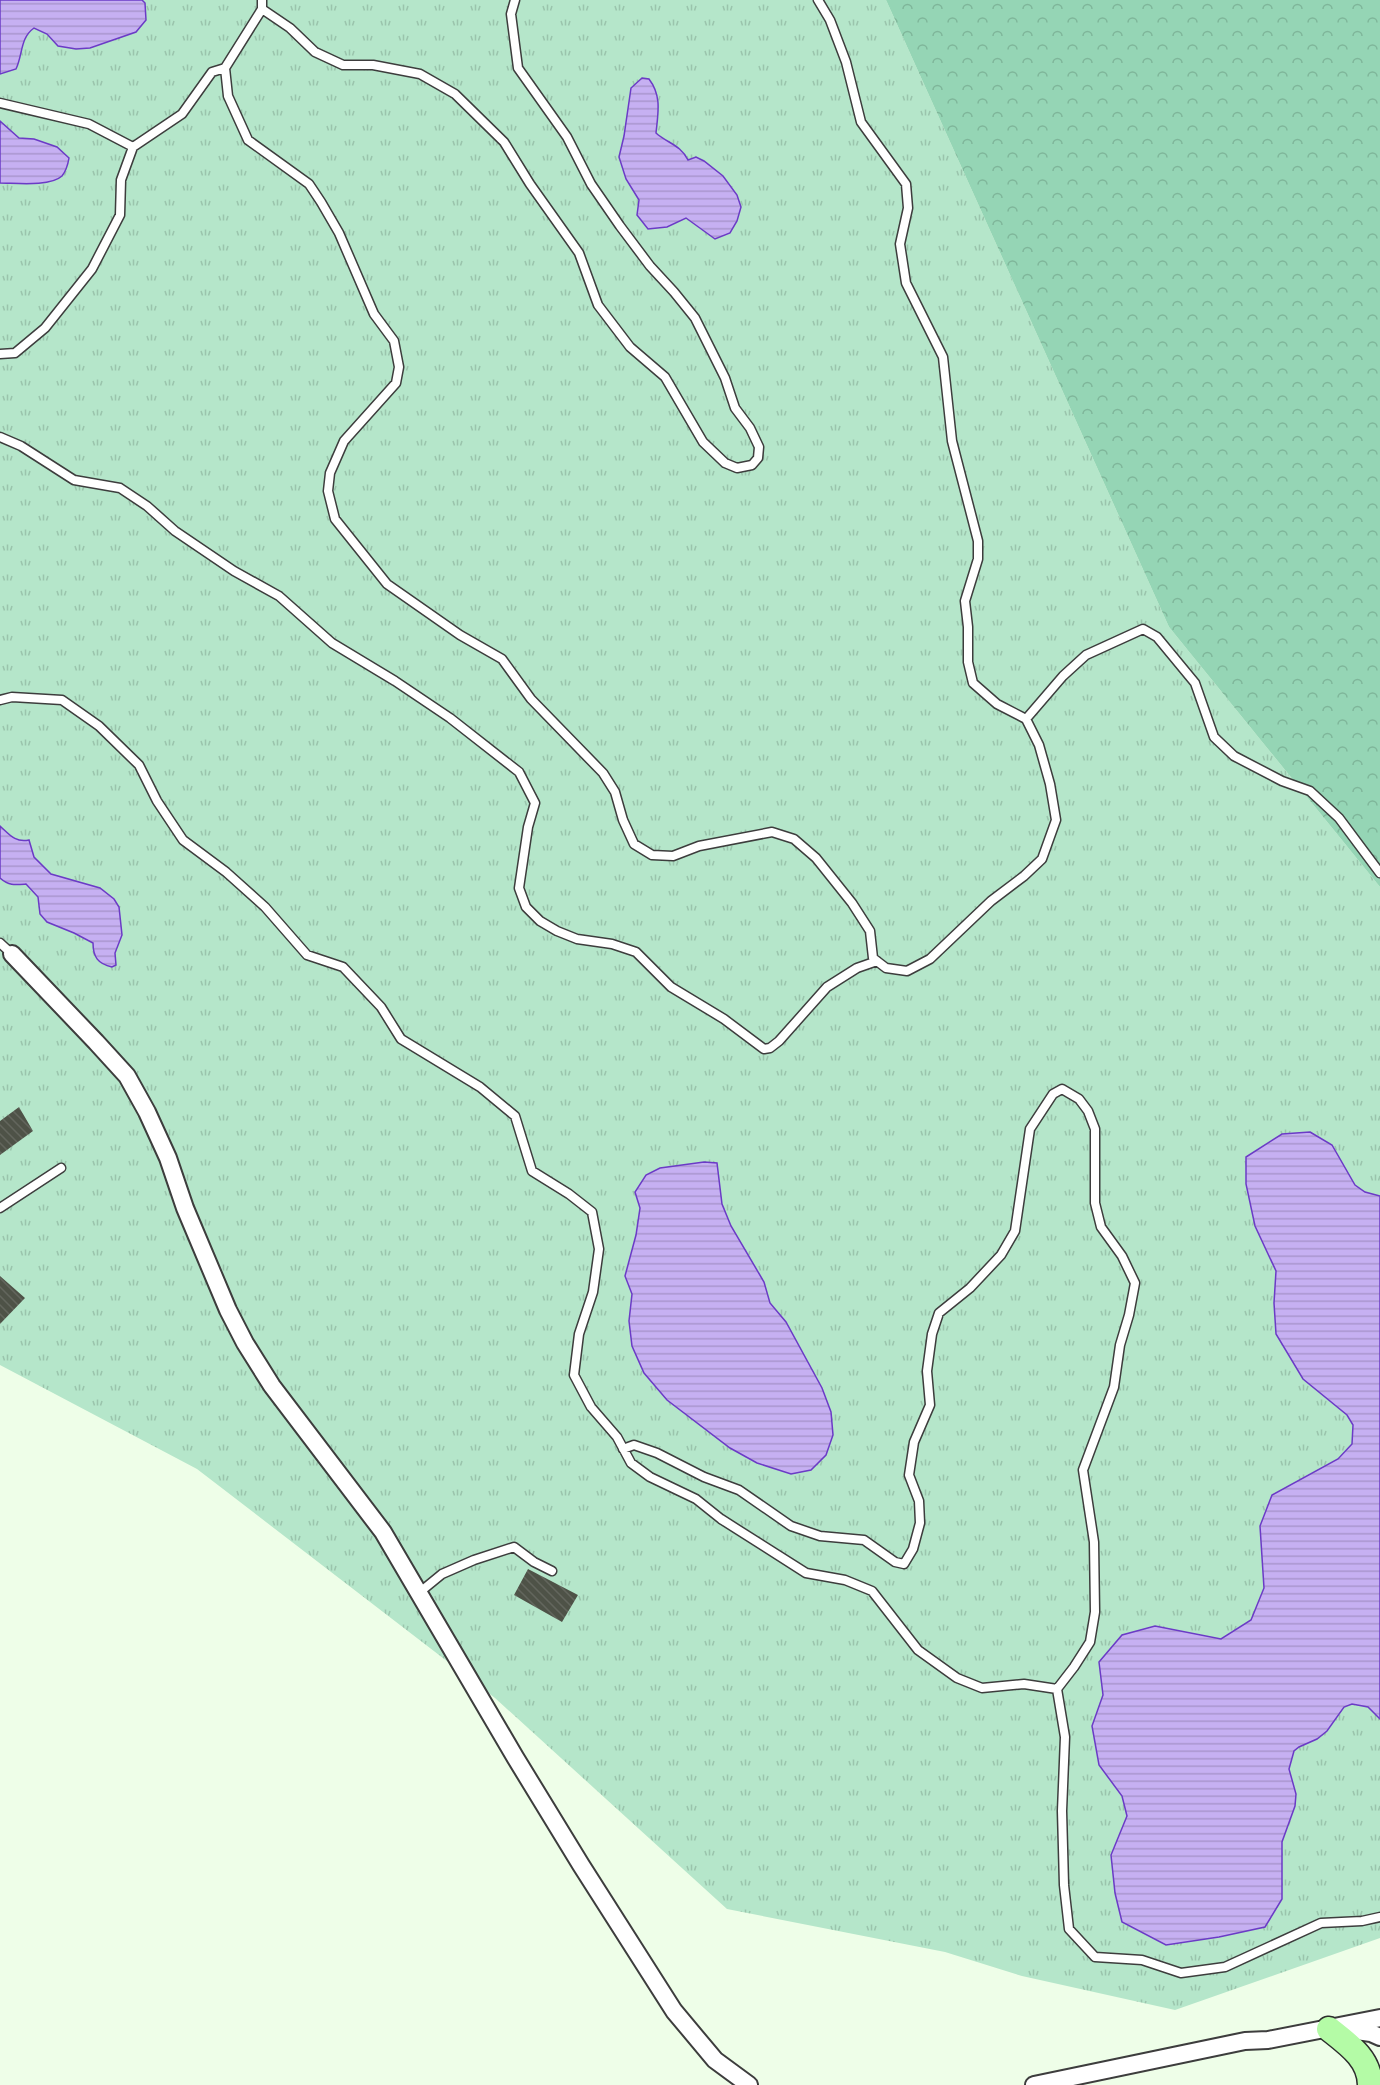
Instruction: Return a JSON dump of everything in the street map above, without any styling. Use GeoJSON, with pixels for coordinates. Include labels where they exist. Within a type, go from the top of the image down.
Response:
{"type":"FeatureCollection","features":[{"type":"Feature","properties":{"kind":"main road"},"geometry":{"type":"LineString","coordinates":[[1329,2029],[1346,2042],[1366,2063],[1370,2085]]}},
{"type":"Feature","properties":{"kind":"street"},"geometry":{"type":"LineString","coordinates":[[6,949],[127,1076],[164,1149],[185,1208],[228,1310],[245,1343],[272,1386],[383,1532],[521,1767],[674,2011],[715,2060],[749,2085]]}},
{"type":"Feature","properties":{"kind":"street"},"geometry":{"type":"LineString","coordinates":[[1034,2085],[1245,2041],[1268,2040],[1380,2018]]}},
{"type":"Feature","properties":{"kind":"street"},"geometry":{"type":"LineString","coordinates":[[1329,2029],[1353,2030],[1380,2037]]}},
{"type":"Feature","properties":{"kind":"lane"},"geometry":{"type":"LineString","coordinates":[[515,0],[512,14],[518,68],[567,137],[591,184],[620,226],[650,267],[695,318],[725,378],[735,408],[750,428],[759,447],[759,458],[752,465],[737,468],[725,463],[703,442],[665,377],[630,346],[598,305],[579,253],[530,184],[504,142],[454,94],[420,74],[373,65],[343,65],[315,52],[262,4],[225,68],[228,96],[248,140],[309,184],[315,193],[339,233],[374,314],[393,341],[399,367],[396,383],[344,441],[330,473],[328,491],[335,519],[387,584],[460,635],[502,659],[531,699],[603,773],[615,792],[623,820],[634,844],[652,855],[673,856],[699,846],[772,832],[794,839],[816,858],[852,903],[870,931],[873,958],[886,968],[907,971],[930,959],[991,901],[1042,859],[1056,820],[1050,784],[1039,745],[1026,719],[997,704],[973,683],[968,662],[965,601],[978,559],[978,541],[952,441],[943,357],[906,283],[900,244],[908,208],[906,184],[861,122],[846,62],[830,20],[818,0]]}},
{"type":"Feature","properties":{"kind":"lane"},"geometry":{"type":"LineString","coordinates":[[0,354],[15,353],[45,328],[92,269],[120,214],[122,180],[133,147],[182,114],[212,72],[225,68]]}},
{"type":"Feature","properties":{"kind":"lane"},"geometry":{"type":"LineString","coordinates":[[0,103],[89,124],[133,147]]}},
{"type":"Feature","properties":{"kind":"lane"},"geometry":{"type":"LineString","coordinates":[[0,437],[21,446],[74,480],[120,488],[175,531],[234,571],[279,596],[332,643],[450,717],[519,772],[535,803],[528,827],[519,888],[526,907],[540,921],[577,939],[612,944],[636,952],[671,987],[724,1019],[764,1049],[770,1048],[779,1041],[827,987],[857,968],[877,961]]}},
{"type":"Feature","properties":{"kind":"lane"},"geometry":{"type":"LineString","coordinates":[[1026,719],[1063,676],[1086,655],[1143,629],[1157,637],[1196,683],[1214,737],[1234,756],[1282,781],[1310,791],[1339,818],[1380,873]]}},
{"type":"Feature","properties":{"kind":"lane"},"geometry":{"type":"LineString","coordinates":[[0,700],[12,697],[62,700],[99,726],[139,765],[157,801],[183,840],[226,872],[265,907],[307,955],[343,967],[381,1007],[401,1040],[480,1087],[516,1116],[532,1171],[569,1194],[592,1212],[599,1249],[593,1292],[579,1334],[574,1375],[591,1407],[617,1437],[631,1463],[650,1477],[696,1499],[721,1519],[806,1572],[845,1580],[872,1591],[918,1650],[957,1678],[982,1688],[1024,1683],[1057,1689]]}},
{"type":"Feature","properties":{"kind":"lane"},"geometry":{"type":"LineString","coordinates":[[623,1449],[634,1445],[657,1453],[704,1477],[739,1490],[791,1526],[820,1536],[864,1540],[895,1562],[904,1564],[913,1549],[920,1524],[919,1501],[909,1475],[914,1442],[930,1405],[927,1371],[932,1334],[939,1313],[970,1288],[1001,1255],[1015,1231],[1030,1129],[1041,1109],[1053,1094],[1062,1089],[1079,1099],[1089,1111],[1095,1130],[1095,1203],[1101,1227],[1122,1256],[1135,1283],[1120,1345],[1114,1388],[1083,1470],[1094,1542],[1095,1612],[1090,1642],[1057,1689],[1065,1737],[1062,1811],[1064,1885],[1069,1929],[1095,1957],[1142,1960],[1182,1973],[1225,1966],[1321,1923],[1362,1921],[1380,1917]]}},
{"type":"Feature","properties":{"kind":"lane"},"geometry":{"type":"LineString","coordinates":[[0,1208],[61,1168]]}},
{"type":"Feature","properties":{"kind":"lane"},"geometry":{"type":"LineString","coordinates":[[420,1592],[442,1574],[474,1560],[514,1547],[534,1562],[552,1571]]}},
{"type":"Feature","properties":{"kind":"green space"},"geometry":{"type":"Polygon","coordinates":[[[0,0],[886,0],[1169,627],[1380,887],[1380,1938],[1175,2010],[1022,1976],[945,1952],[727,1909],[495,1698],[197,1469],[0,1365],[0,0]]]}},
{"type":"Feature","properties":{"kind":"green space"},"geometry":{"type":"Polygon","coordinates":[[[886,0],[1380,0],[1380,887],[1169,627],[886,0]]]}},
{"type":"Feature","properties":{"kind":"shaded area"},"geometry":{"type":"Polygon","coordinates":[[[0,0],[142,0],[145,3],[146,20],[136,32],[90,48],[76,49],[58,46],[47,34],[34,28],[24,41],[16,69],[0,74],[0,0]]]}},
{"type":"Feature","properties":{"kind":"shaded area"},"geometry":{"type":"Polygon","coordinates":[[[642,78],[649,79],[656,92],[658,119],[656,133],[678,148],[688,160],[696,157],[704,161],[723,176],[737,195],[741,207],[730,233],[715,239],[686,218],[667,227],[648,229],[637,215],[639,200],[626,179],[619,157],[631,88],[642,78]]]}},
{"type":"Feature","properties":{"kind":"shaded area"},"geometry":{"type":"Polygon","coordinates":[[[0,121],[19,138],[34,139],[57,147],[69,158],[62,176],[41,183],[0,183],[0,121]]]}},
{"type":"Feature","properties":{"kind":"shaded area"},"geometry":{"type":"Polygon","coordinates":[[[0,826],[16,839],[29,840],[34,857],[51,874],[100,888],[114,899],[119,907],[122,935],[115,953],[116,965],[112,967],[100,962],[95,956],[93,943],[47,922],[40,914],[38,897],[26,884],[12,884],[0,878],[0,826]]]}},
{"type":"Feature","properties":{"kind":"shaded area"},"geometry":{"type":"Polygon","coordinates":[[[1310,1132],[1332,1145],[1355,1185],[1365,1192],[1380,1196],[1380,1719],[1368,1707],[1352,1704],[1344,1707],[1327,1731],[1294,1751],[1289,1769],[1296,1794],[1295,1806],[1282,1842],[1282,1899],[1265,1927],[1166,1945],[1122,1922],[1115,1893],[1111,1855],[1127,1816],[1122,1796],[1099,1765],[1092,1726],[1103,1695],[1099,1662],[1122,1635],[1155,1626],[1221,1639],[1251,1620],[1264,1588],[1260,1526],[1272,1495],[1338,1459],[1352,1444],[1353,1425],[1347,1415],[1303,1379],[1276,1334],[1274,1303],[1276,1271],[1255,1226],[1246,1184],[1246,1157],[1282,1134],[1310,1132]]]}},
{"type":"Feature","properties":{"kind":"shaded area"},"geometry":{"type":"Polygon","coordinates":[[[704,1162],[717,1163],[722,1204],[731,1226],[764,1282],[770,1303],[786,1322],[822,1388],[831,1412],[833,1435],[826,1455],[811,1470],[791,1474],[757,1463],[730,1448],[667,1400],[644,1373],[632,1346],[629,1321],[632,1294],[625,1276],[636,1235],[640,1208],[635,1192],[646,1175],[660,1168],[704,1162]]]}},
{"type":"Feature","properties":{"kind":"building"},"geometry":{"type":"Polygon","coordinates":[[[19,1107],[33,1131],[0,1155],[0,1121],[19,1107]]]}},
{"type":"Feature","properties":{"kind":"building"},"geometry":{"type":"Polygon","coordinates":[[[0,1276],[25,1298],[0,1324],[0,1276]]]}},
{"type":"Feature","properties":{"kind":"building"},"geometry":{"type":"Polygon","coordinates":[[[528,1569],[578,1595],[562,1622],[514,1595],[528,1569]]]}}]}
